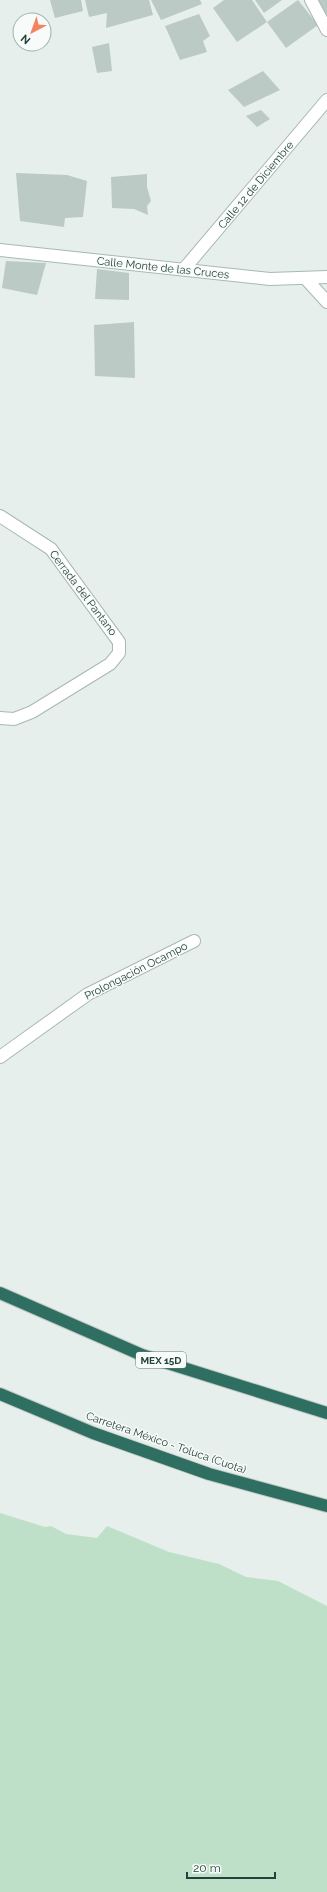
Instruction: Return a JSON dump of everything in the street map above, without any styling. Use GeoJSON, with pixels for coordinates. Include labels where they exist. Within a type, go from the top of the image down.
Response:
{"type":"FeatureCollection","features":[{"type":"Feature","properties":{"kind":"highway","name":"MEX 15D"},"geometry":{"type":"LineString","coordinates":[[0,1293],[142,1355],[327,1412]]}},
{"type":"Feature","properties":{"kind":"highway","name":"Carretera México - Toluca (Cuota)"},"geometry":{"type":"LineString","coordinates":[[0,1394],[93,1434],[209,1474],[327,1506]]}},
{"type":"Feature","properties":{"kind":"street"},"geometry":{"type":"LineString","coordinates":[[311,0],[327,30]]}},
{"type":"Feature","properties":{"kind":"street","name":"Calle 12 de Diciembre"},"geometry":{"type":"LineString","coordinates":[[184,269],[327,100]]}},
{"type":"Feature","properties":{"kind":"street","name":"Calle Monte de las Cruces"},"geometry":{"type":"LineString","coordinates":[[0,250],[270,279],[306,279],[327,277]]}},
{"type":"Feature","properties":{"kind":"street"},"geometry":{"type":"LineString","coordinates":[[306,279],[327,302]]}},
{"type":"Feature","properties":{"kind":"street","name":"Cerrada del Pantano"},"geometry":{"type":"LineString","coordinates":[[0,516],[51,549],[120,642],[119,653],[110,664],[32,712],[14,719],[0,718]]}},
{"type":"Feature","properties":{"kind":"street","name":"Prolongación Ocampo"},"geometry":{"type":"LineString","coordinates":[[0,1057],[88,994],[194,941]]}},
{"type":"Feature","properties":{"kind":"green space"},"geometry":{"type":"Polygon","coordinates":[[[0,1513],[45,1527],[51,1526],[66,1534],[97,1538],[107,1526],[169,1552],[219,1564],[246,1577],[278,1581],[327,1606],[327,1892],[0,1892],[0,1513]]]}},
{"type":"Feature","properties":{"kind":"building"},"geometry":{"type":"Polygon","coordinates":[[[50,0],[81,0],[83,11],[55,18],[50,0]]]}},
{"type":"Feature","properties":{"kind":"building"},"geometry":{"type":"Polygon","coordinates":[[[85,0],[149,0],[153,15],[106,28],[107,13],[89,17],[85,0]]]}},
{"type":"Feature","properties":{"kind":"building"},"geometry":{"type":"Polygon","coordinates":[[[151,0],[200,0],[202,4],[161,20],[151,0]]]}},
{"type":"Feature","properties":{"kind":"building"},"geometry":{"type":"Polygon","coordinates":[[[224,0],[252,0],[267,22],[237,42],[213,8],[224,0]]]}},
{"type":"Feature","properties":{"kind":"building"},"geometry":{"type":"Polygon","coordinates":[[[255,0],[282,0],[264,13],[255,0]]]}},
{"type":"Feature","properties":{"kind":"building"},"geometry":{"type":"Polygon","coordinates":[[[298,0],[318,25],[286,48],[267,22],[298,0]]]}},
{"type":"Feature","properties":{"kind":"building"},"geometry":{"type":"Polygon","coordinates":[[[312,0],[327,0],[327,17],[312,0]]]}},
{"type":"Feature","properties":{"kind":"building"},"geometry":{"type":"Polygon","coordinates":[[[199,14],[210,36],[203,41],[207,52],[180,60],[165,26],[199,14]]]}},
{"type":"Feature","properties":{"kind":"building"},"geometry":{"type":"Polygon","coordinates":[[[109,43],[112,71],[97,73],[92,47],[109,43]]]}},
{"type":"Feature","properties":{"kind":"building"},"geometry":{"type":"Polygon","coordinates":[[[263,71],[280,90],[244,107],[228,90],[263,71]]]}},
{"type":"Feature","properties":{"kind":"building"},"geometry":{"type":"Polygon","coordinates":[[[261,110],[270,119],[257,127],[246,116],[261,110]]]}},
{"type":"Feature","properties":{"kind":"building"},"geometry":{"type":"Polygon","coordinates":[[[16,173],[67,175],[87,181],[83,217],[65,218],[64,227],[20,221],[16,173]]]}},
{"type":"Feature","properties":{"kind":"building"},"geometry":{"type":"Polygon","coordinates":[[[147,174],[147,187],[151,201],[147,206],[148,215],[134,209],[112,208],[111,177],[147,174]]]}},
{"type":"Feature","properties":{"kind":"building"},"geometry":{"type":"Polygon","coordinates":[[[6,261],[46,263],[37,295],[2,288],[6,261]]]}},
{"type":"Feature","properties":{"kind":"building"},"geometry":{"type":"Polygon","coordinates":[[[97,269],[129,273],[129,300],[95,299],[97,269]]]}},
{"type":"Feature","properties":{"kind":"building"},"geometry":{"type":"Polygon","coordinates":[[[134,322],[135,378],[95,376],[94,325],[134,322]]]}}]}
